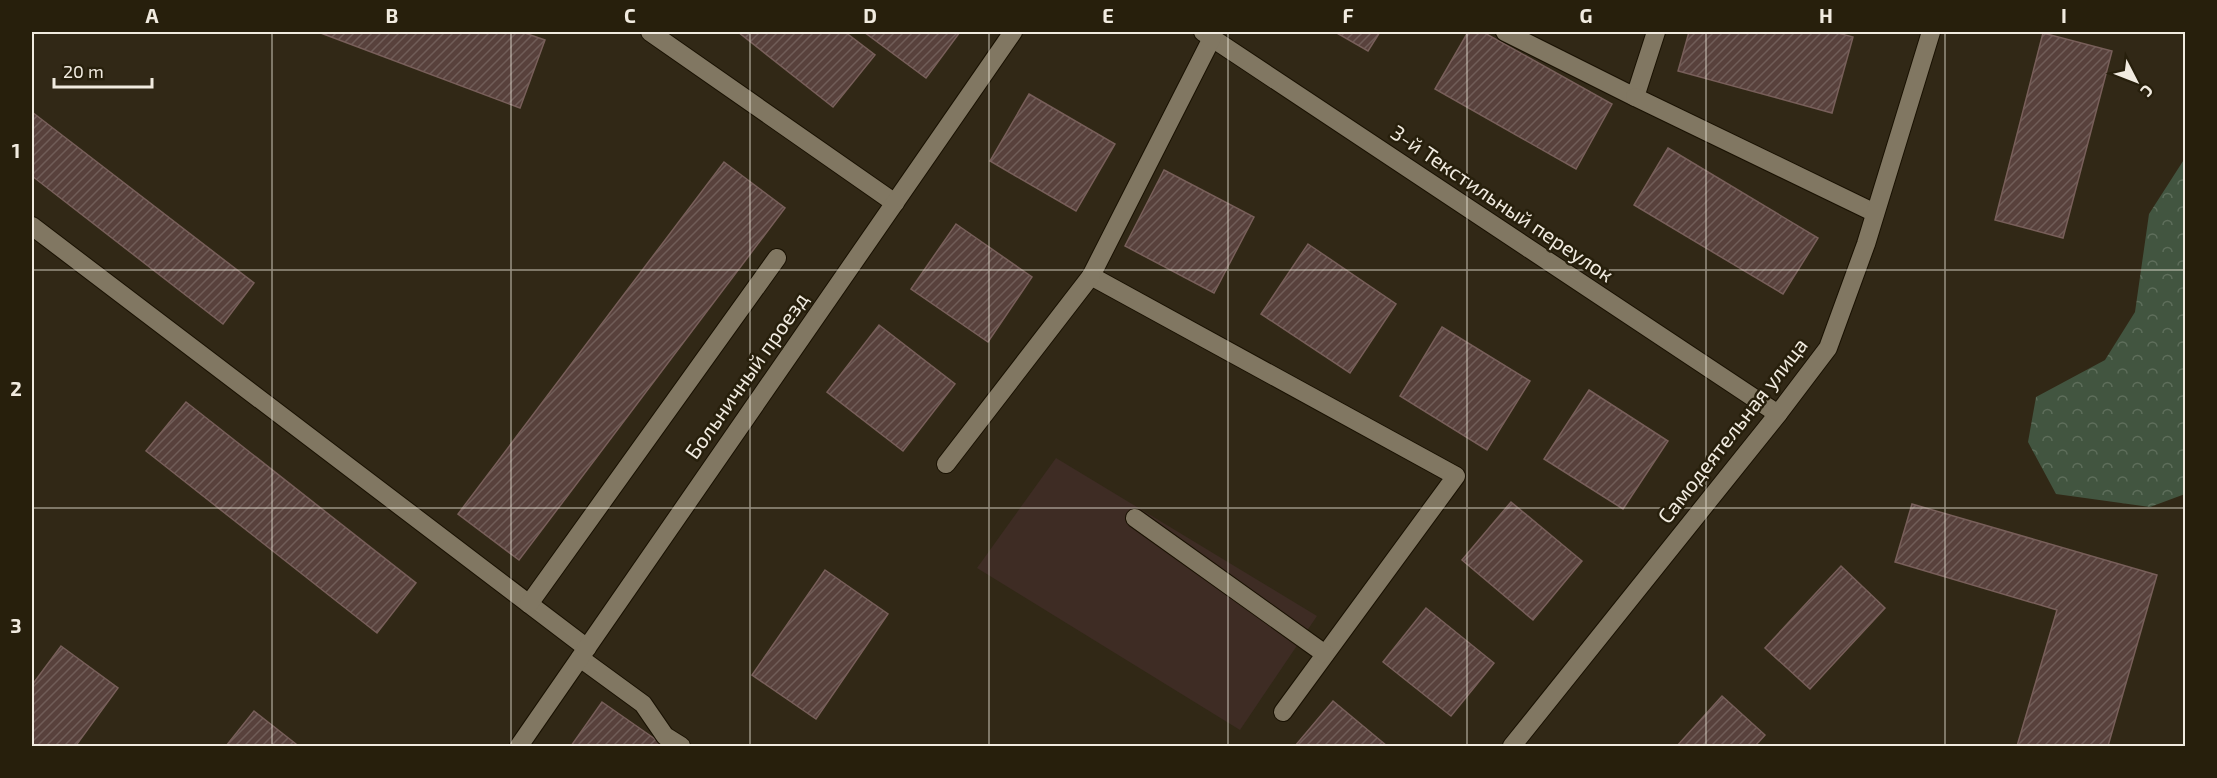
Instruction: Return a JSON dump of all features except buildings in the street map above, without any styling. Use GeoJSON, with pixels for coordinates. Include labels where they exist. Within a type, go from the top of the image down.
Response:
{"type":"FeatureCollection","features":[{"type":"Feature","properties":{"kind":"street"},"geometry":{"type":"LineString","coordinates":[[650,32],[895,203]]}},
{"type":"Feature","properties":{"kind":"street","name":"Больничный проезд"},"geometry":{"type":"LineString","coordinates":[[519,747],[1013,32]]}},
{"type":"Feature","properties":{"kind":"street"},"geometry":{"type":"LineString","coordinates":[[1505,32],[1875,213]]}},
{"type":"Feature","properties":{"kind":"street"},"geometry":{"type":"LineString","coordinates":[[1635,97],[1656,32]]}},
{"type":"Feature","properties":{"kind":"street","name":"Самодеятельная улица"},"geometry":{"type":"LineString","coordinates":[[1512,747],[1828,348],[1875,213],[1931,32]]}},
{"type":"Feature","properties":{"kind":"street"},"geometry":{"type":"LineString","coordinates":[[946,464],[1091,276],[1207,35]]}},
{"type":"Feature","properties":{"kind":"street","name":"3-й Текстильный переулок"},"geometry":{"type":"LineString","coordinates":[[1207,35],[1778,414]]}},
{"type":"Feature","properties":{"kind":"street"},"geometry":{"type":"LineString","coordinates":[[32,226],[529,604],[643,704],[665,736],[681,747]]}},
{"type":"Feature","properties":{"kind":"street"},"geometry":{"type":"LineString","coordinates":[[529,604],[777,258]]}},
{"type":"Feature","properties":{"kind":"street"},"geometry":{"type":"LineString","coordinates":[[1091,276],[1456,476],[1282,712]]}},
{"type":"Feature","properties":{"kind":"street"},"geometry":{"type":"LineString","coordinates":[[1136,518],[1325,654]]}},
{"type":"Feature","properties":{"kind":"shaded area"},"geometry":{"type":"Polygon","coordinates":[[[1056,458],[1317,616],[1240,730],[977,568],[1056,458]]]}},
{"type":"Feature","properties":{"kind":"green space"},"geometry":{"type":"Polygon","coordinates":[[[2185,158],[2185,494],[2150,507],[2056,494],[2028,442],[2036,397],[2105,360],[2135,312],[2149,214],[2185,158]]]}}]}
